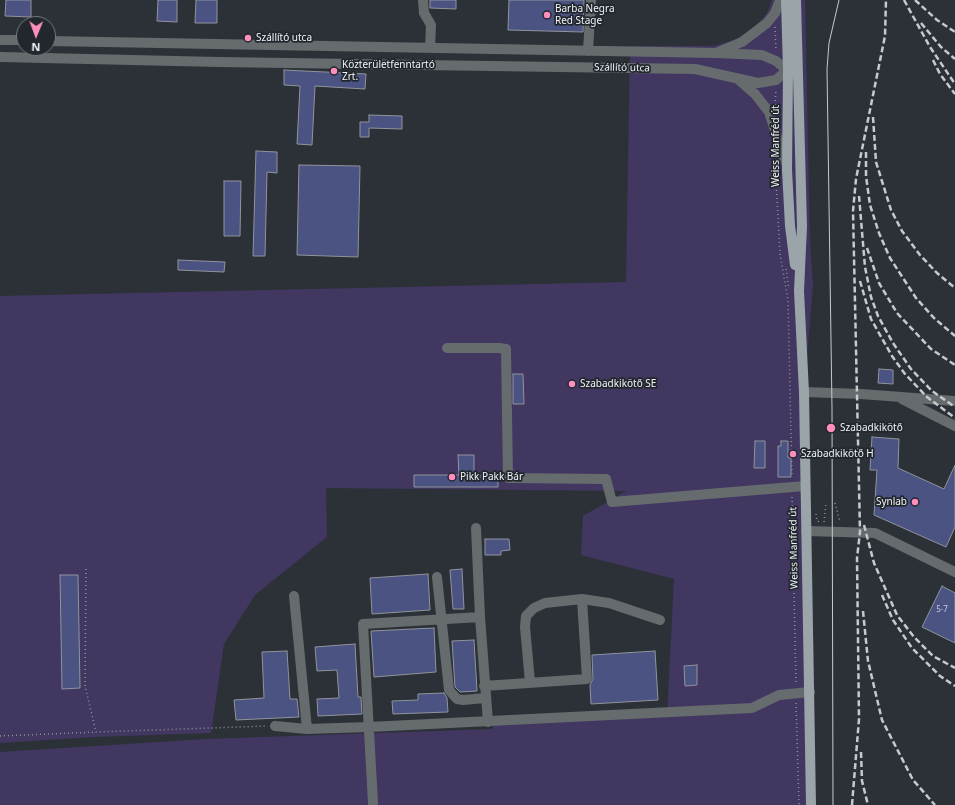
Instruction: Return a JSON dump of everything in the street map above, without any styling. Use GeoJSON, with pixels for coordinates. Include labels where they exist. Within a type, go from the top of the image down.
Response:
{"type":"FeatureCollection","features":[{"type":"Feature","properties":{"kind":"main road","name":"Weiss Manfréd út"},"geometry":{"type":"LineString","coordinates":[[786,0],[788,71],[787,170],[790,226],[799,291],[804,392],[811,805]]}},
{"type":"Feature","properties":{"kind":"main road","name":"Weiss Manfréd út"},"geometry":{"type":"LineString","coordinates":[[796,0],[802,226],[799,291]]}},
{"type":"Feature","properties":{"kind":"street"},"geometry":{"type":"LineString","coordinates":[[423,0],[424,13],[431,25],[430,48]]}},
{"type":"Feature","properties":{"kind":"street"},"geometry":{"type":"LineString","coordinates":[[588,51],[591,0]]}},
{"type":"Feature","properties":{"kind":"street","name":"Szállító utca"},"geometry":{"type":"LineString","coordinates":[[716,53],[742,42],[767,23],[775,13],[780,0]]}},
{"type":"Feature","properties":{"kind":"street"},"geometry":{"type":"LineString","coordinates":[[0,40],[16,40]]}},
{"type":"Feature","properties":{"kind":"street","name":"Szállító utca"},"geometry":{"type":"LineString","coordinates":[[0,57],[374,65],[695,69],[722,74],[739,80],[758,84],[776,80],[788,71],[776,61],[762,55],[716,53],[56,41]]}},
{"type":"Feature","properties":{"kind":"street"},"geometry":{"type":"LineString","coordinates":[[219,44],[219,62]]}},
{"type":"Feature","properties":{"kind":"street"},"geometry":{"type":"LineString","coordinates":[[374,65],[375,47]]}},
{"type":"Feature","properties":{"kind":"street"},"geometry":{"type":"LineString","coordinates":[[504,49],[504,67]]}},
{"type":"Feature","properties":{"kind":"street"},"geometry":{"type":"LineString","coordinates":[[625,68],[626,51]]}},
{"type":"Feature","properties":{"kind":"street"},"geometry":{"type":"LineString","coordinates":[[798,55],[788,71],[799,93]]}},
{"type":"Feature","properties":{"kind":"street","name":"Szállító utca"},"geometry":{"type":"LineString","coordinates":[[739,80],[755,94],[769,112],[782,146],[787,170]]}},
{"type":"Feature","properties":{"kind":"street"},"geometry":{"type":"LineString","coordinates":[[447,348],[506,349],[508,478],[606,479],[612,502],[645,501],[792,486],[805,486]]}},
{"type":"Feature","properties":{"kind":"street"},"geometry":{"type":"LineString","coordinates":[[804,392],[894,396],[955,401]]}},
{"type":"Feature","properties":{"kind":"street"},"geometry":{"type":"LineString","coordinates":[[894,396],[955,426]]}},
{"type":"Feature","properties":{"kind":"street"},"geometry":{"type":"LineString","coordinates":[[476,528],[484,686],[488,722]]}},
{"type":"Feature","properties":{"kind":"street"},"geometry":{"type":"LineString","coordinates":[[806,531],[875,533],[955,572]]}},
{"type":"Feature","properties":{"kind":"street"},"geometry":{"type":"LineString","coordinates":[[437,577],[450,690],[457,698],[463,700],[485,698]]}},
{"type":"Feature","properties":{"kind":"street"},"geometry":{"type":"LineString","coordinates":[[294,596],[308,729]]}},
{"type":"Feature","properties":{"kind":"street"},"geometry":{"type":"LineString","coordinates":[[484,686],[587,679],[582,599]]}},
{"type":"Feature","properties":{"kind":"street"},"geometry":{"type":"LineString","coordinates":[[530,682],[525,627],[526,616],[534,608],[545,603],[582,599],[609,603],[660,620]]}},
{"type":"Feature","properties":{"kind":"street"},"geometry":{"type":"LineString","coordinates":[[373,804],[363,624],[480,617]]}},
{"type":"Feature","properties":{"kind":"street"},"geometry":{"type":"LineString","coordinates":[[275,726],[308,729],[369,727],[752,708],[771,698],[810,692]]}},
{"type":"Feature","properties":{"kind":"path"},"geometry":{"type":"LineString","coordinates":[[775,161],[780,254],[788,300],[799,805]]}},
{"type":"Feature","properties":{"kind":"path"},"geometry":{"type":"LineString","coordinates":[[786,263],[791,302],[793,348]]}},
{"type":"Feature","properties":{"kind":"path"},"geometry":{"type":"LineString","coordinates":[[792,456],[794,451]]}},
{"type":"Feature","properties":{"kind":"path"},"geometry":{"type":"LineString","coordinates":[[824,524],[826,503]]}},
{"type":"Feature","properties":{"kind":"path"},"geometry":{"type":"LineString","coordinates":[[835,503],[841,524],[835,524]]}},
{"type":"Feature","properties":{"kind":"path"},"geometry":{"type":"LineString","coordinates":[[792,513],[816,514],[818,521],[824,524],[829,524]]}},
{"type":"Feature","properties":{"kind":"path"},"geometry":{"type":"LineString","coordinates":[[86,570],[85,686],[96,732]]}},
{"type":"Feature","properties":{"kind":"path"},"geometry":{"type":"LineString","coordinates":[[0,736],[275,726]]}},
{"type":"Feature","properties":{"kind":"shaded area"},"geometry":{"type":"Polygon","coordinates":[[[772,0],[805,0],[810,243],[813,285],[804,392],[811,805],[0,805],[0,752],[206,739],[493,729],[493,722],[667,717],[674,579],[581,555],[583,516],[626,491],[326,488],[327,537],[255,595],[224,644],[211,733],[95,737],[0,743],[0,296],[626,282],[630,46],[713,46],[731,41],[744,35],[757,25],[767,13],[772,0]]]}},
{"type":"Feature","properties":{"kind":"building"},"geometry":{"type":"Polygon","coordinates":[[[6,0],[31,0],[31,16],[5,16],[6,0]]]}},
{"type":"Feature","properties":{"kind":"building"},"geometry":{"type":"Polygon","coordinates":[[[158,0],[177,0],[177,22],[157,21],[158,0]]]}},
{"type":"Feature","properties":{"kind":"building"},"geometry":{"type":"Polygon","coordinates":[[[196,0],[217,0],[217,23],[195,23],[196,0]]]}},
{"type":"Feature","properties":{"kind":"building"},"geometry":{"type":"Polygon","coordinates":[[[430,0],[456,0],[456,9],[430,8],[430,0]]]}},
{"type":"Feature","properties":{"kind":"building","name":"Barba Negra Red Stage"},"geometry":{"type":"Polygon","coordinates":[[[509,0],[584,0],[583,32],[508,30],[509,0]]]}},
{"type":"Feature","properties":{"kind":"building"},"geometry":{"type":"Polygon","coordinates":[[[284,70],[366,74],[365,89],[315,86],[312,145],[297,144],[300,86],[284,85],[284,70]]]}},
{"type":"Feature","properties":{"kind":"building"},"geometry":{"type":"Polygon","coordinates":[[[369,115],[402,116],[402,129],[369,128],[369,137],[360,137],[360,122],[369,122],[369,115]]]}},
{"type":"Feature","properties":{"kind":"building"},"geometry":{"type":"Polygon","coordinates":[[[256,151],[277,152],[277,173],[267,172],[265,256],[253,256],[256,151]]]}},
{"type":"Feature","properties":{"kind":"building"},"geometry":{"type":"Polygon","coordinates":[[[299,165],[360,166],[358,257],[297,255],[299,165]]]}},
{"type":"Feature","properties":{"kind":"building"},"geometry":{"type":"Polygon","coordinates":[[[224,181],[241,181],[240,236],[224,236],[224,181]]]}},
{"type":"Feature","properties":{"kind":"building"},"geometry":{"type":"Polygon","coordinates":[[[178,260],[225,262],[224,272],[178,270],[178,260]]]}},
{"type":"Feature","properties":{"kind":"building"},"geometry":{"type":"Polygon","coordinates":[[[879,369],[893,370],[893,384],[878,383],[879,369]]]}},
{"type":"Feature","properties":{"kind":"building"},"geometry":{"type":"Polygon","coordinates":[[[513,374],[523,374],[524,404],[513,404],[513,374]]]}},
{"type":"Feature","properties":{"kind":"building","name":"Synlab"},"geometry":{"type":"Polygon","coordinates":[[[872,437],[899,439],[898,468],[944,489],[955,465],[955,527],[946,547],[874,515],[877,470],[870,470],[872,437]]]}},
{"type":"Feature","properties":{"kind":"building"},"geometry":{"type":"Polygon","coordinates":[[[755,441],[765,441],[765,468],[754,468],[755,441]]]}},
{"type":"Feature","properties":{"kind":"building"},"geometry":{"type":"Polygon","coordinates":[[[781,441],[788,441],[788,458],[791,458],[791,477],[778,477],[778,446],[781,446],[781,441]]]}},
{"type":"Feature","properties":{"kind":"building"},"geometry":{"type":"Polygon","coordinates":[[[458,455],[474,455],[474,475],[498,475],[498,487],[414,487],[414,475],[459,475],[458,455]]]}},
{"type":"Feature","properties":{"kind":"building"},"geometry":{"type":"Polygon","coordinates":[[[485,539],[509,539],[510,550],[501,551],[501,555],[485,555],[485,539]]]}},
{"type":"Feature","properties":{"kind":"building"},"geometry":{"type":"Polygon","coordinates":[[[462,569],[464,609],[453,609],[450,570],[462,569]]]}},
{"type":"Feature","properties":{"kind":"building"},"geometry":{"type":"Polygon","coordinates":[[[428,574],[430,610],[372,614],[370,578],[428,574]]]}},
{"type":"Feature","properties":{"kind":"building"},"geometry":{"type":"Polygon","coordinates":[[[60,575],[78,575],[80,688],[62,689],[60,575]]]}},
{"type":"Feature","properties":{"kind":"building"},"geometry":{"type":"Polygon","coordinates":[[[942,586],[955,593],[955,643],[922,627],[942,586]]]}},
{"type":"Feature","properties":{"kind":"building"},"geometry":{"type":"Polygon","coordinates":[[[434,628],[436,672],[374,677],[371,631],[434,628]]]}},
{"type":"Feature","properties":{"kind":"building"},"geometry":{"type":"Polygon","coordinates":[[[474,640],[477,691],[460,692],[455,687],[452,641],[474,640]]]}},
{"type":"Feature","properties":{"kind":"building"},"geometry":{"type":"Polygon","coordinates":[[[355,644],[358,697],[361,697],[362,714],[318,716],[317,699],[339,698],[337,670],[317,671],[315,647],[355,644]]]}},
{"type":"Feature","properties":{"kind":"building"},"geometry":{"type":"Polygon","coordinates":[[[287,651],[290,699],[297,699],[299,717],[236,720],[234,700],[264,698],[262,652],[287,651]]]}},
{"type":"Feature","properties":{"kind":"building"},"geometry":{"type":"Polygon","coordinates":[[[655,651],[658,700],[591,704],[590,685],[593,679],[592,655],[655,651]]]}},
{"type":"Feature","properties":{"kind":"building"},"geometry":{"type":"Polygon","coordinates":[[[697,665],[697,685],[685,686],[684,666],[697,665]]]}},
{"type":"Feature","properties":{"kind":"building"},"geometry":{"type":"Polygon","coordinates":[[[444,693],[447,698],[448,712],[393,714],[392,701],[418,700],[418,694],[444,693]]]}},
{"type":"Feature","properties":{"kind":"tram line"},"geometry":{"type":"LineString","coordinates":[[833,805],[832,408],[827,69],[829,43],[839,0]]}},
{"type":"Feature","properties":{"kind":"railway"},"geometry":{"type":"LineString","coordinates":[[852,805],[859,719],[857,558],[860,532],[853,211],[856,179],[885,36],[886,0]]}},
{"type":"Feature","properties":{"kind":"railway"},"geometry":{"type":"LineString","coordinates":[[904,0],[930,47],[955,84]]}},
{"type":"Feature","properties":{"kind":"railway"},"geometry":{"type":"LineString","coordinates":[[915,0],[937,20],[955,32]]}},
{"type":"Feature","properties":{"kind":"railway"},"geometry":{"type":"LineString","coordinates":[[921,23],[941,47],[955,59]]}},
{"type":"Feature","properties":{"kind":"railway"},"geometry":{"type":"LineString","coordinates":[[933,60],[940,74],[955,94]]}},
{"type":"Feature","properties":{"kind":"railway"},"geometry":{"type":"LineString","coordinates":[[873,117],[876,162],[891,210],[902,231],[920,255],[937,273],[955,288]]}},
{"type":"Feature","properties":{"kind":"railway"},"geometry":{"type":"LineString","coordinates":[[866,152],[866,176],[870,205],[879,233],[890,258],[916,298],[934,318],[955,336]]}},
{"type":"Feature","properties":{"kind":"railway"},"geometry":{"type":"LineString","coordinates":[[859,196],[865,267],[871,297],[878,316],[893,343],[911,369],[932,391],[955,407]]}},
{"type":"Feature","properties":{"kind":"railway"},"geometry":{"type":"LineString","coordinates":[[867,248],[879,283],[897,313],[931,349],[955,365]]}},
{"type":"Feature","properties":{"kind":"railway"},"geometry":{"type":"LineString","coordinates":[[860,281],[871,319],[892,356],[905,374],[927,397],[955,418]]}},
{"type":"Feature","properties":{"kind":"railway"},"geometry":{"type":"LineString","coordinates":[[864,525],[874,563],[897,615],[914,637],[933,656],[955,668]]}},
{"type":"Feature","properties":{"kind":"railway"},"geometry":{"type":"LineString","coordinates":[[882,595],[893,620],[912,648],[940,676],[955,686]]}},
{"type":"Feature","properties":{"kind":"railway"},"geometry":{"type":"LineString","coordinates":[[863,611],[868,661],[882,720],[913,780],[935,805]]}},
{"type":"Feature","properties":{"kind":"railway"},"geometry":{"type":"LineString","coordinates":[[861,752],[862,781],[868,805]]}},
{"type":"Feature","properties":{"kind":"place","name":"Barba Negra Red Stage"},"geometry":{"type":"Point","coordinates":[547,15]}},
{"type":"Feature","properties":{"kind":"place","name":"Szállító utca"},"geometry":{"type":"Point","coordinates":[248,38]}},
{"type":"Feature","properties":{"kind":"place","name":"Közterületfenntartó Zrt."},"geometry":{"type":"Point","coordinates":[334,71]}},
{"type":"Feature","properties":{"kind":"place","name":"Szabadkikötő SE"},"geometry":{"type":"Point","coordinates":[572,384]}},
{"type":"Feature","properties":{"kind":"place","name":"Szabadkikötő"},"geometry":{"type":"Point","coordinates":[831,428]}},
{"type":"Feature","properties":{"kind":"place","name":"Szabadkikötő H"},"geometry":{"type":"Point","coordinates":[793,454]}},
{"type":"Feature","properties":{"kind":"place","name":"Pikk Pakk Bár"},"geometry":{"type":"Point","coordinates":[452,477]}},
{"type":"Feature","properties":{"kind":"place","name":"Synlab"},"geometry":{"type":"Point","coordinates":[915,502]}}]}
